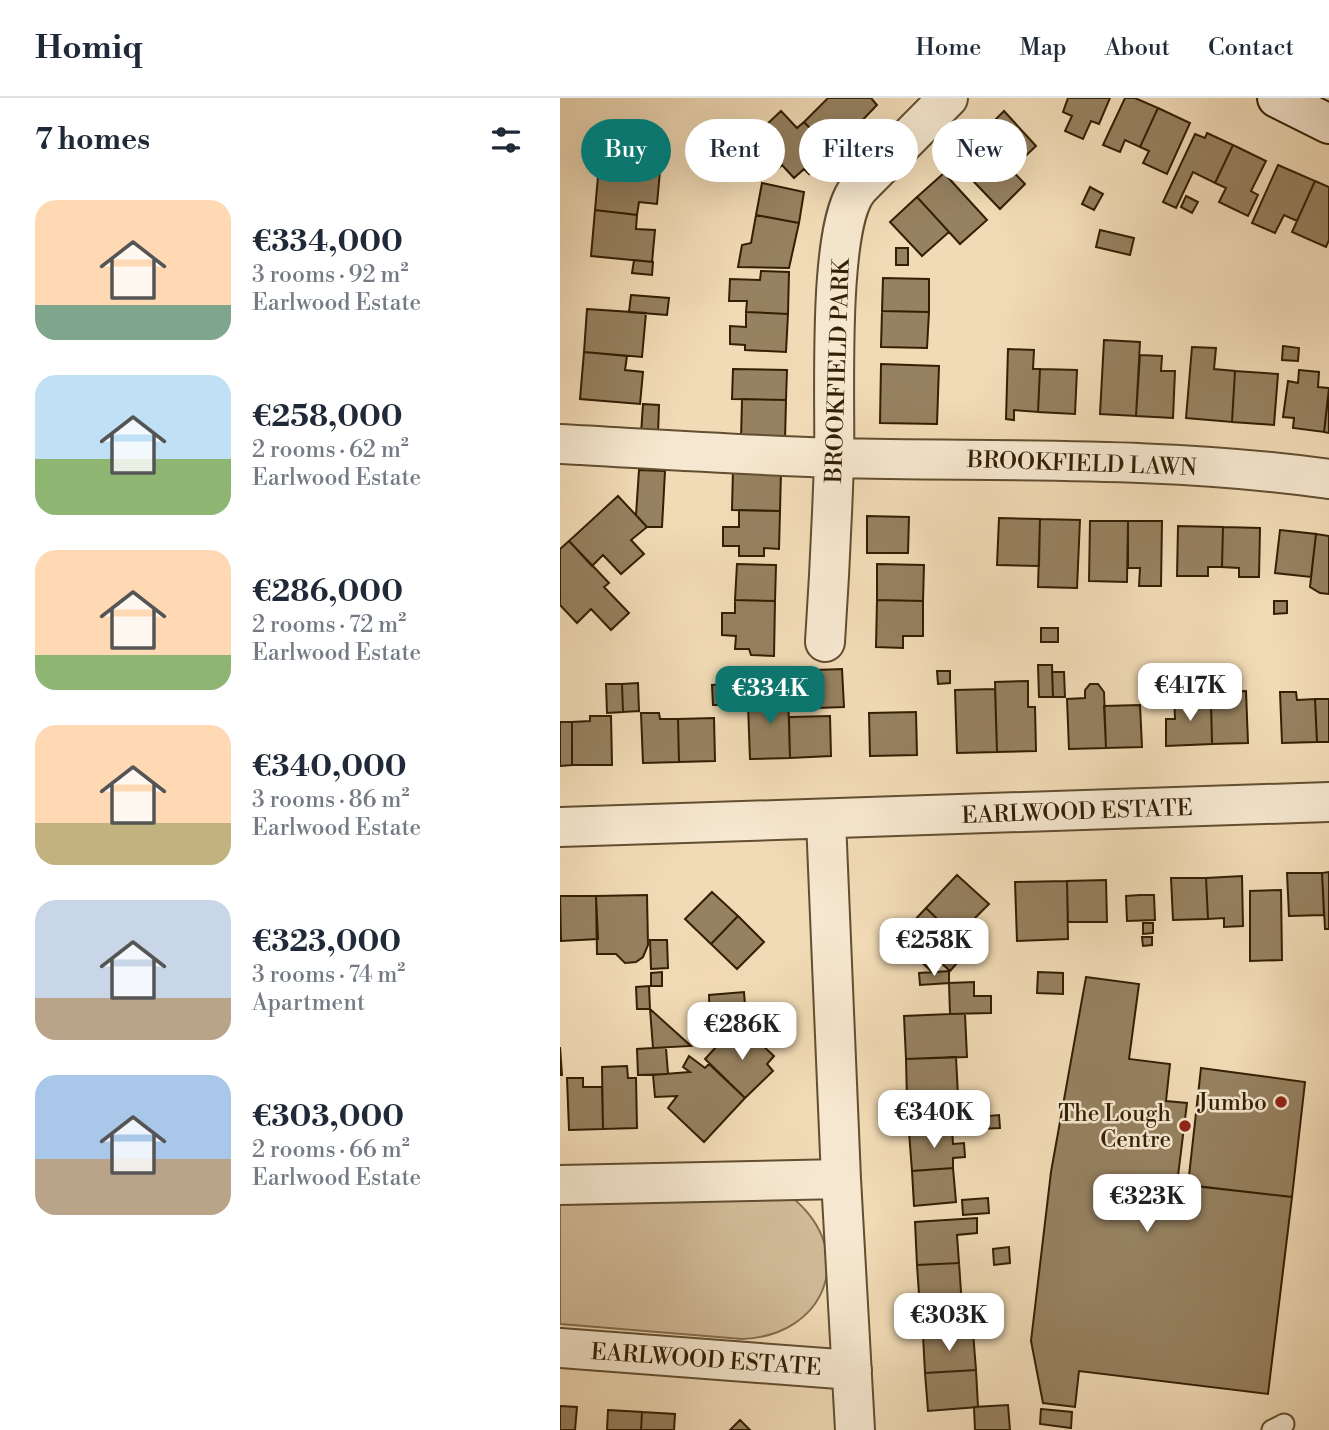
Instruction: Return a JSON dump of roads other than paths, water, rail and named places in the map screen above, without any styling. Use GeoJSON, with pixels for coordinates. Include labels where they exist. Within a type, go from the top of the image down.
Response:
{"type":"FeatureCollection","features":[{"type":"Feature","properties":{"kind":"street","name":"BROOKFIELD PARK"},"geometry":{"type":"LineString","coordinates":[[825,642],[834,458],[833,367],[840,257],[849,205],[859,188],[948,98]]}},
{"type":"Feature","properties":{"kind":"street"},"geometry":{"type":"LineString","coordinates":[[1277,98],[1329,124]]}},
{"type":"Feature","properties":{"kind":"street","name":"BROOKFIELD LAWN"},"geometry":{"type":"LineString","coordinates":[[560,444],[834,458],[1090,461],[1256,469],[1329,479]]}},
{"type":"Feature","properties":{"kind":"street","name":"EARLWOOD ESTATE"},"geometry":{"type":"LineString","coordinates":[[560,827],[1329,802]]}},
{"type":"Feature","properties":{"kind":"street","name":"EARLWOOD ESTATE"},"geometry":{"type":"LineString","coordinates":[[826,820],[841,1179],[856,1430]]}},
{"type":"Feature","properties":{"kind":"street"},"geometry":{"type":"LineString","coordinates":[[560,1185],[841,1179]]}},
{"type":"Feature","properties":{"kind":"street","name":"EARLWOOD ESTATE"},"geometry":{"type":"LineString","coordinates":[[560,1348],[852,1370]]}},
{"type":"Feature","properties":{"kind":"place","name":"Jumbo"},"geometry":{"type":"Point","coordinates":[1281,1102]}},
{"type":"Feature","properties":{"kind":"place","name":"The Lough Centre"},"geometry":{"type":"Point","coordinates":[1185,1126]}}]}
